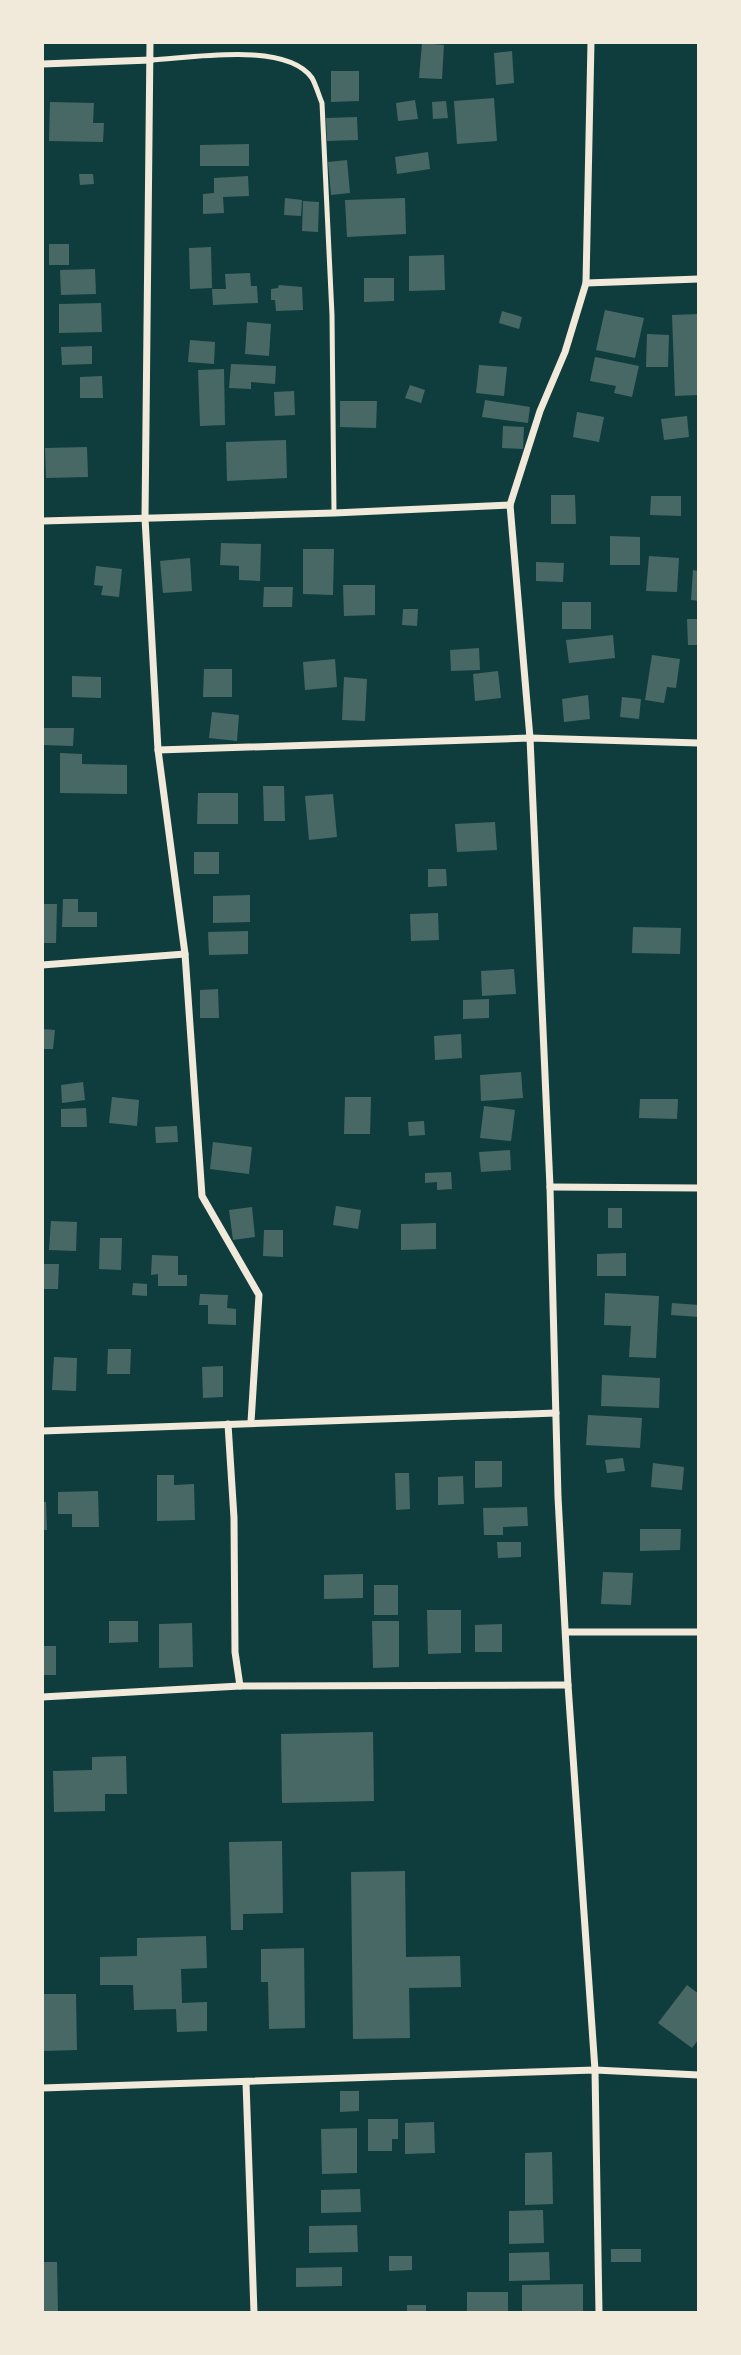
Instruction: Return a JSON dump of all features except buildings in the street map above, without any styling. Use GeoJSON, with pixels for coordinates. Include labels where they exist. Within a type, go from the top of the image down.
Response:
{"type":"FeatureCollection","features":[{"type":"Feature","properties":{"kind":"street"},"geometry":{"type":"LineString","coordinates":[[150,42],[145,518],[158,750],[185,954],[202,1196],[259,1295],[251,1422]]}},
{"type":"Feature","properties":{"kind":"street"},"geometry":{"type":"LineString","coordinates":[[591,42],[586,283],[565,352],[540,411],[510,505],[530,738],[568,1685],[595,2070],[599,2313]]}},
{"type":"Feature","properties":{"kind":"street"},"geometry":{"type":"LineString","coordinates":[[42,64],[151,60]]}},
{"type":"Feature","properties":{"kind":"street"},"geometry":{"type":"LineString","coordinates":[[586,283],[699,279]]}},
{"type":"Feature","properties":{"kind":"street"},"geometry":{"type":"LineString","coordinates":[[42,521],[510,505]]}},
{"type":"Feature","properties":{"kind":"street"},"geometry":{"type":"LineString","coordinates":[[158,750],[530,738],[699,743]]}},
{"type":"Feature","properties":{"kind":"street"},"geometry":{"type":"LineString","coordinates":[[42,965],[185,954]]}},
{"type":"Feature","properties":{"kind":"street"},"geometry":{"type":"LineString","coordinates":[[550,1187],[699,1188]]}},
{"type":"Feature","properties":{"kind":"street"},"geometry":{"type":"LineString","coordinates":[[42,1431],[556,1413]]}},
{"type":"Feature","properties":{"kind":"street"},"geometry":{"type":"LineString","coordinates":[[228,1424],[234,1518],[235,1652],[240,1686]]}},
{"type":"Feature","properties":{"kind":"street"},"geometry":{"type":"LineString","coordinates":[[566,1632],[699,1632]]}},
{"type":"Feature","properties":{"kind":"street"},"geometry":{"type":"LineString","coordinates":[[42,1697],[240,1686],[568,1685]]}},
{"type":"Feature","properties":{"kind":"street"},"geometry":{"type":"LineString","coordinates":[[42,2088],[595,2070],[699,2076]]}},
{"type":"Feature","properties":{"kind":"street"},"geometry":{"type":"LineString","coordinates":[[246,2082],[254,2313]]}},
{"type":"Feature","properties":{"kind":"lane"},"geometry":{"type":"LineString","coordinates":[[151,60],[257,53],[285,59],[311,77],[322,103],[332,315],[334,513]]}}]}
